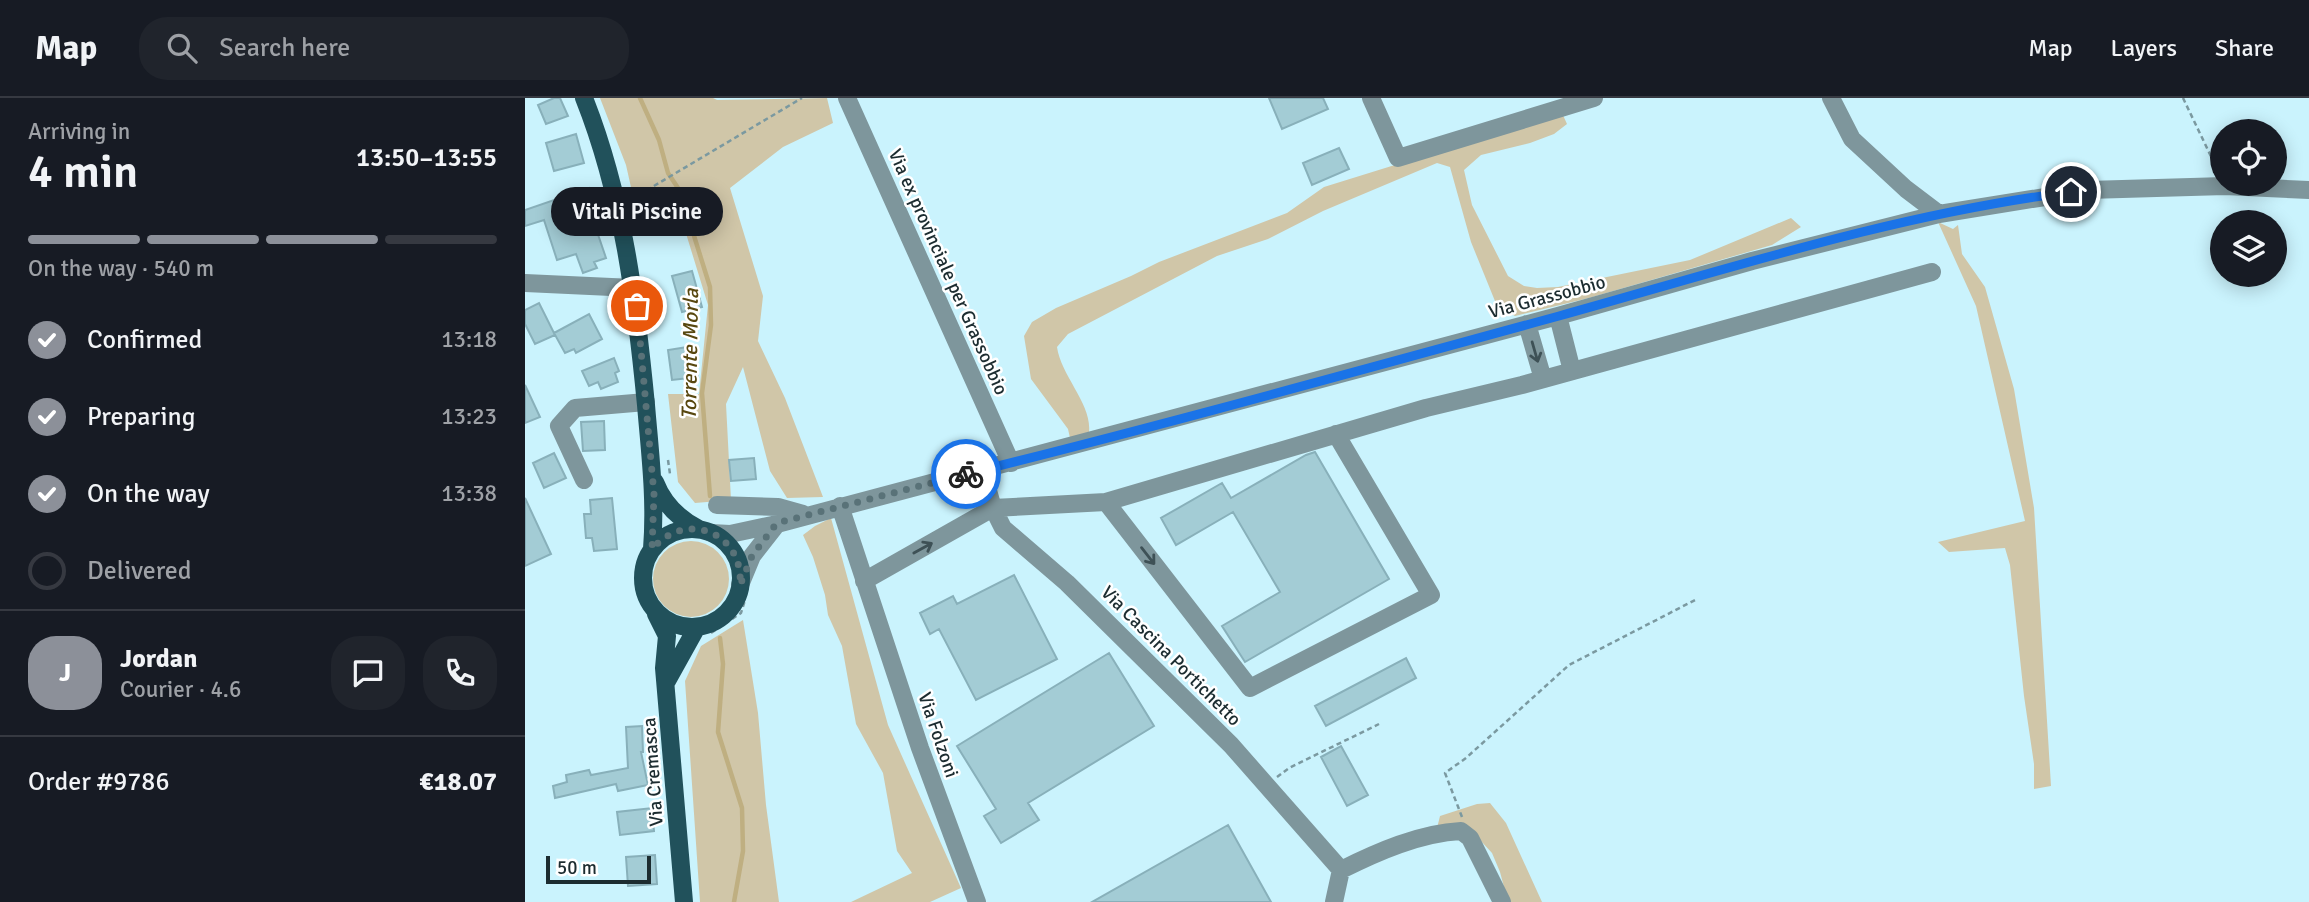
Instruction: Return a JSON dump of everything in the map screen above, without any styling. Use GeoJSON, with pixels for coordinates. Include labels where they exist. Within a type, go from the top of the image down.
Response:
{"type":"FeatureCollection","features":[{"type":"Feature","properties":{"kind":"main road"},"geometry":{"type":"LineString","coordinates":[[584,98],[612,182],[633,288],[646,402],[654,513],[652,549],[643,569],[643,584],[647,598],[655,610],[674,624],[697,627],[711,623],[724,615],[735,601],[740,585],[740,569],[735,554],[725,541],[688,523],[669,507],[652,475]]}},
{"type":"Feature","properties":{"kind":"main road"},"geometry":{"type":"LineString","coordinates":[[652,549],[673,532],[705,531]]}},
{"type":"Feature","properties":{"kind":"main road","name":"Via Cremasca"},"geometry":{"type":"LineString","coordinates":[[655,610],[667,636],[664,668],[684,902]]}},
{"type":"Feature","properties":{"kind":"main road"},"geometry":{"type":"LineString","coordinates":[[667,681],[697,627]]}},
{"type":"Feature","properties":{"kind":"street","name":"Via ex provinciale per Grassobbio"},"geometry":{"type":"LineString","coordinates":[[847,98],[1011,463]]}},
{"type":"Feature","properties":{"kind":"street"},"geometry":{"type":"LineString","coordinates":[[1371,98],[1398,158],[1594,98]]}},
{"type":"Feature","properties":{"kind":"street"},"geometry":{"type":"LineString","coordinates":[[1831,98],[1853,139],[1906,189],[1939,214]]}},
{"type":"Feature","properties":{"kind":"street","name":"Via Grassobbio"},"geometry":{"type":"LineString","coordinates":[[705,531],[730,534],[776,524],[1559,316],[1752,261],[1939,214],[2088,190],[2225,186],[2309,190]]}},
{"type":"Feature","properties":{"kind":"street"},"geometry":{"type":"LineString","coordinates":[[863,581],[993,508],[1106,502],[1426,408],[1543,379],[1932,272]]}},
{"type":"Feature","properties":{"kind":"street"},"geometry":{"type":"LineString","coordinates":[[525,283],[633,288]]}},
{"type":"Feature","properties":{"kind":"street"},"geometry":{"type":"LineString","coordinates":[[1559,316],[1572,371]]}},
{"type":"Feature","properties":{"kind":"street"},"geometry":{"type":"LineString","coordinates":[[1527,324],[1543,379]]}},
{"type":"Feature","properties":{"kind":"street"},"geometry":{"type":"LineString","coordinates":[[583,480],[559,426],[575,408],[646,402]]}},
{"type":"Feature","properties":{"kind":"street"},"geometry":{"type":"LineString","coordinates":[[1106,502],[1250,688],[1431,595],[1336,434]]}},
{"type":"Feature","properties":{"kind":"street","name":"Via Cascina Portichetto"},"geometry":{"type":"LineString","coordinates":[[982,470],[993,508],[1003,528],[1067,583],[1231,746],[1341,870]]}},
{"type":"Feature","properties":{"kind":"street","name":"Via Grassobbio"},"geometry":{"type":"LineString","coordinates":[[717,505],[778,507],[807,514]]}},
{"type":"Feature","properties":{"kind":"street","name":"Via Folzoni"},"geometry":{"type":"LineString","coordinates":[[840,506],[920,748],[977,902]]}},
{"type":"Feature","properties":{"kind":"street"},"geometry":{"type":"LineString","coordinates":[[740,585],[752,556],[776,524]]}},
{"type":"Feature","properties":{"kind":"street"},"geometry":{"type":"LineString","coordinates":[[1334,902],[1341,870],[1377,852],[1447,831],[1461,831],[1470,838],[1501,902]]}},
{"type":"Feature","properties":{"kind":"path"},"geometry":{"type":"LineString","coordinates":[[629,201],[802,98]]}},
{"type":"Feature","properties":{"kind":"path"},"geometry":{"type":"LineString","coordinates":[[2183,98],[2210,153]]}},
{"type":"Feature","properties":{"kind":"path"},"geometry":{"type":"LineString","coordinates":[[1461,831],[1464,820],[1445,772],[1466,758],[1569,665],[1697,599]]}},
{"type":"Feature","properties":{"kind":"path"},"geometry":{"type":"LineString","coordinates":[[1266,786],[1289,768],[1379,723]]}},
{"type":"Feature","properties":{"kind":"shaded area"},"geometry":{"type":"Polygon","coordinates":[[[600,98],[827,98],[833,123],[783,147],[730,188],[763,296],[758,341],[785,398],[823,497],[787,498],[770,471],[743,367],[726,404],[731,500],[695,503],[678,482],[668,394],[699,394],[708,305],[672,188],[635,205],[626,165],[600,98]]]}},
{"type":"Feature","properties":{"kind":"shaded area"},"geometry":{"type":"Polygon","coordinates":[[[1562,113],[1567,124],[1554,134],[1481,155],[1464,170],[1472,205],[1508,276],[1524,286],[1558,287],[1690,260],[1791,218],[1801,227],[1772,245],[1589,298],[1515,316],[1497,306],[1471,242],[1450,167],[1437,163],[1323,211],[1268,239],[1217,256],[1068,334],[1057,347],[1064,369],[1086,411],[1089,432],[1070,438],[1068,429],[1031,379],[1024,336],[1032,322],[1056,308],[1159,262],[1287,213],[1324,187],[1562,113]]]}},
{"type":"Feature","properties":{"kind":"shaded area"},"geometry":{"type":"Polygon","coordinates":[[[1938,222],[1953,229],[1958,225],[1962,254],[1985,287],[2014,389],[2034,508],[2051,786],[2034,789],[2034,764],[2010,565],[2005,548],[1949,552],[1938,542],[2025,521],[1976,306],[1938,222]]]}},
{"type":"Feature","properties":{"kind":"shaded area"},"geometry":{"type":"Polygon","coordinates":[[[831,518],[888,725],[961,888],[930,902],[851,902],[912,873],[897,851],[883,773],[856,724],[842,646],[828,615],[825,595],[803,535],[831,518]]]}},
{"type":"Feature","properties":{"kind":"shaded area"},"geometry":{"type":"Polygon","coordinates":[[[691,541],[706,544],[718,552],[726,564],[729,579],[726,594],[718,606],[706,614],[691,617],[676,614],[664,606],[656,594],[653,579],[656,564],[664,552],[676,544],[691,541]]]}},
{"type":"Feature","properties":{"kind":"shaded area"},"geometry":{"type":"Polygon","coordinates":[[[743,620],[758,713],[766,805],[779,902],[700,902],[685,681],[701,646],[743,620]]]}},
{"type":"Feature","properties":{"kind":"shaded area"},"geometry":{"type":"Polygon","coordinates":[[[1490,803],[1506,823],[1542,902],[1508,902],[1492,853],[1469,828],[1437,828],[1440,816],[1477,804],[1490,803]]]}},
{"type":"Feature","properties":{"kind":"building"},"geometry":{"type":"Polygon","coordinates":[[[560,98],[568,116],[546,124],[538,105],[560,98]]]}},
{"type":"Feature","properties":{"kind":"building"},"geometry":{"type":"Polygon","coordinates":[[[1269,98],[1323,98],[1328,109],[1282,129],[1269,98]]]}},
{"type":"Feature","properties":{"kind":"building"},"geometry":{"type":"Polygon","coordinates":[[[576,134],[584,163],[554,171],[546,143],[576,134]]]}},
{"type":"Feature","properties":{"kind":"building"},"geometry":{"type":"Polygon","coordinates":[[[1339,148],[1349,169],[1312,185],[1303,163],[1339,148]]]}},
{"type":"Feature","properties":{"kind":"building"},"geometry":{"type":"Polygon","coordinates":[[[589,188],[596,209],[590,211],[606,258],[594,262],[597,268],[583,273],[576,254],[557,260],[544,220],[525,226],[525,210],[589,188]]]}},
{"type":"Feature","properties":{"kind":"building"},"geometry":{"type":"Polygon","coordinates":[[[692,271],[702,307],[682,312],[672,276],[692,271]]]}},
{"type":"Feature","properties":{"kind":"building"},"geometry":{"type":"Polygon","coordinates":[[[539,303],[555,335],[535,344],[525,324],[525,310],[539,303]]]}},
{"type":"Feature","properties":{"kind":"building"},"geometry":{"type":"Polygon","coordinates":[[[589,314],[602,339],[576,353],[574,349],[565,353],[554,333],[589,314]]]}},
{"type":"Feature","properties":{"kind":"building"},"geometry":{"type":"Polygon","coordinates":[[[694,346],[698,377],[672,380],[668,350],[694,346]]]}},
{"type":"Feature","properties":{"kind":"building"},"geometry":{"type":"Polygon","coordinates":[[[614,358],[619,371],[615,373],[618,382],[601,389],[598,382],[589,386],[582,371],[614,358]]]}},
{"type":"Feature","properties":{"kind":"building"},"geometry":{"type":"Polygon","coordinates":[[[525,385],[540,417],[525,423],[525,385]]]}},
{"type":"Feature","properties":{"kind":"building"},"geometry":{"type":"Polygon","coordinates":[[[604,421],[605,450],[583,451],[581,422],[604,421]]]}},
{"type":"Feature","properties":{"kind":"building"},"geometry":{"type":"Polygon","coordinates":[[[1315,452],[1389,579],[1245,662],[1222,626],[1280,592],[1233,512],[1176,545],[1161,518],[1222,483],[1231,498],[1315,452]]]}},
{"type":"Feature","properties":{"kind":"building"},"geometry":{"type":"Polygon","coordinates":[[[554,453],[566,478],[544,488],[533,463],[554,453]]]}},
{"type":"Feature","properties":{"kind":"building"},"geometry":{"type":"Polygon","coordinates":[[[754,458],[756,479],[731,481],[729,460],[754,458]]]}},
{"type":"Feature","properties":{"kind":"building"},"geometry":{"type":"Polygon","coordinates":[[[525,498],[551,554],[525,566],[525,498]]]}},
{"type":"Feature","properties":{"kind":"building"},"geometry":{"type":"Polygon","coordinates":[[[612,498],[617,549],[594,551],[592,538],[586,538],[584,514],[591,514],[590,500],[612,498]]]}},
{"type":"Feature","properties":{"kind":"building"},"geometry":{"type":"Polygon","coordinates":[[[1014,575],[1057,659],[976,700],[939,629],[930,634],[920,613],[953,596],[957,604],[1014,575]]]}},
{"type":"Feature","properties":{"kind":"building"},"geometry":{"type":"Polygon","coordinates":[[[1109,653],[1154,726],[1028,803],[1039,820],[1001,843],[984,816],[996,809],[957,746],[1109,653]]]}},
{"type":"Feature","properties":{"kind":"building"},"geometry":{"type":"Polygon","coordinates":[[[1406,658],[1416,678],[1326,726],[1315,706],[1406,658]]]}},
{"type":"Feature","properties":{"kind":"building"},"geometry":{"type":"Polygon","coordinates":[[[642,726],[641,752],[648,785],[618,791],[616,784],[555,798],[553,786],[567,782],[566,775],[589,770],[591,775],[628,768],[626,727],[642,726]]]}},
{"type":"Feature","properties":{"kind":"building"},"geometry":{"type":"Polygon","coordinates":[[[1341,746],[1368,795],[1347,806],[1321,757],[1341,746]]]}},
{"type":"Feature","properties":{"kind":"building"},"geometry":{"type":"Polygon","coordinates":[[[652,808],[654,831],[620,835],[617,812],[652,808]]]}},
{"type":"Feature","properties":{"kind":"building"},"geometry":{"type":"Polygon","coordinates":[[[1228,825],[1271,902],[1092,902],[1228,825]]]}},
{"type":"Feature","properties":{"kind":"building"},"geometry":{"type":"Polygon","coordinates":[[[655,855],[657,884],[628,886],[626,857],[655,855]]]}},
{"type":"Feature","properties":{"kind":"waterway","name":"Torrente Morla"},"geometry":{"type":"LineString","coordinates":[[640,98],[659,140],[668,173],[680,191],[710,287],[711,325],[702,393],[710,496]]}},
{"type":"Feature","properties":{"kind":"waterway","name":"Torrente Morla"},"geometry":{"type":"LineString","coordinates":[[720,638],[723,664],[718,732],[742,808],[743,851],[734,902]]}},
{"type":"Feature","properties":{"kind":"way so far"},"geometry":{"type":"LineString","coordinates":[[637,306],[654,494],[652,549],[673,532],[690,528],[706,530],[725,541],[735,554],[740,569],[740,585],[752,556],[776,524],[966,474]]}},
{"type":"Feature","properties":{"kind":"place","name":"Vitali Piscine"},"geometry":{"type":"Point","coordinates":[637,306]}},
{"type":"Feature","properties":{"kind":"route"},"geometry":{"type":"LineString","coordinates":[[966,474],[1559,316],[1752,261],[1939,214],[2071,192]]}}]}
